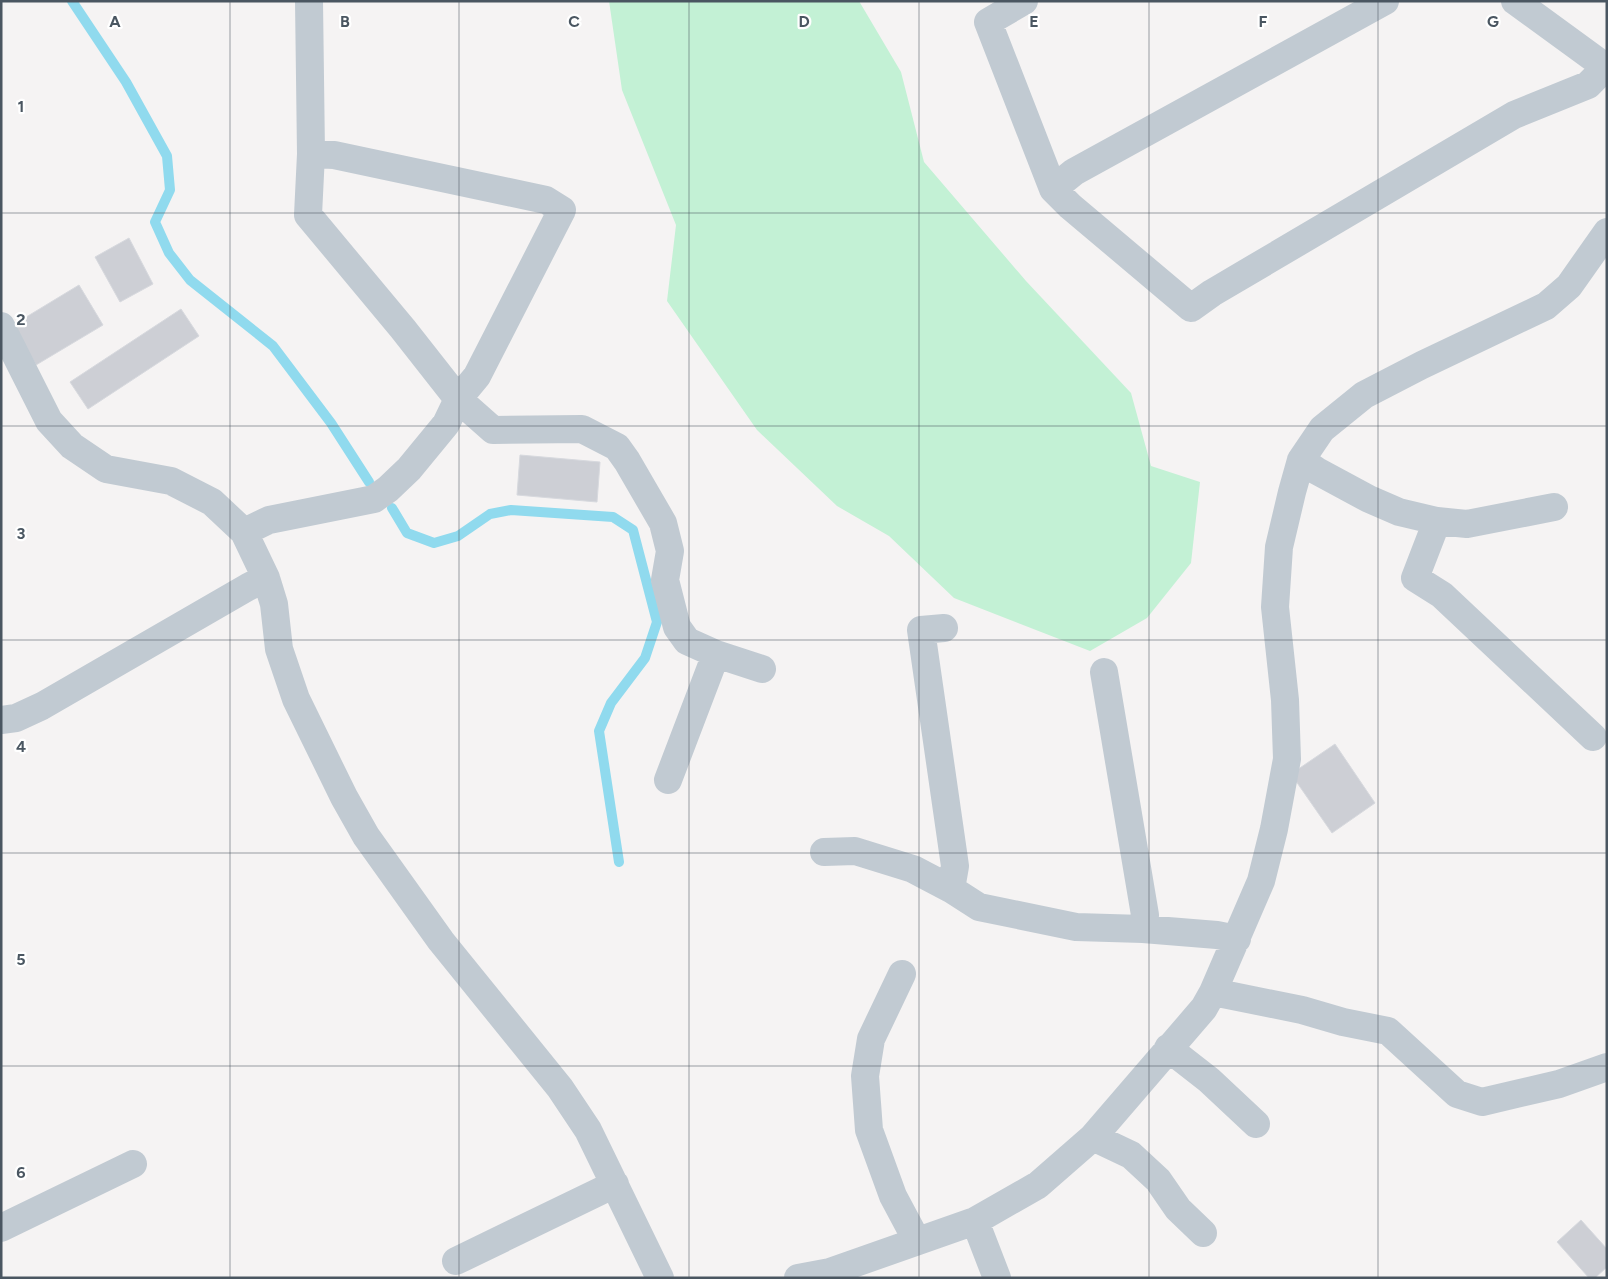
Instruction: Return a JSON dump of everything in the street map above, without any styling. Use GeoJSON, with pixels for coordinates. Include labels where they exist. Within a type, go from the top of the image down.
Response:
{"type":"FeatureCollection","features":[{"type":"Feature","properties":{"kind":"street"},"geometry":{"type":"LineString","coordinates":[[309,1],[311,154],[308,215],[403,329],[458,399],[493,430],[582,429],[617,447],[663,523],[670,551],[665,580],[677,627],[687,641],[716,654],[762,669]]}},
{"type":"Feature","properties":{"kind":"street"},"geometry":{"type":"LineString","coordinates":[[1024,1],[988,22],[1053,189],[1070,206],[1191,308],[1212,293],[1514,116],[1588,85],[1607,67],[1515,1]]}},
{"type":"Feature","properties":{"kind":"street"},"geometry":{"type":"LineString","coordinates":[[1053,189],[1074,172],[1385,1]]}},
{"type":"Feature","properties":{"kind":"street"},"geometry":{"type":"LineString","coordinates":[[244,532],[270,520],[374,499],[388,490],[409,469],[446,424],[458,399],[477,376],[562,210],[546,200],[334,156],[311,154]]}},
{"type":"Feature","properties":{"kind":"street"},"geometry":{"type":"LineString","coordinates":[[798,1278],[830,1275],[975,1221],[1038,1185],[1092,1137],[1204,1008],[1213,992],[1261,880],[1274,829],[1287,759],[1285,700],[1275,607],[1279,546],[1301,460],[1322,429],[1364,395],[1546,306],[1569,286],[1607,232]]}},
{"type":"Feature","properties":{"kind":"street"},"geometry":{"type":"LineString","coordinates":[[1,326],[49,421],[72,446],[106,469],[171,482],[212,502],[244,532],[266,578],[274,604],[279,649],[296,699],[344,797],[366,836],[441,941],[560,1088],[588,1130],[660,1278]]}},
{"type":"Feature","properties":{"kind":"street"},"geometry":{"type":"LineString","coordinates":[[1301,460],[1317,471],[1369,499],[1399,512],[1437,521],[1466,524],[1554,507]]}},
{"type":"Feature","properties":{"kind":"street"},"geometry":{"type":"LineString","coordinates":[[1437,521],[1415,578],[1442,595],[1593,737]]}},
{"type":"Feature","properties":{"kind":"street"},"geometry":{"type":"LineString","coordinates":[[1,720],[16,718],[42,706],[266,578]]}},
{"type":"Feature","properties":{"kind":"street"},"geometry":{"type":"LineString","coordinates":[[944,628],[921,630],[955,866],[950,889]]}},
{"type":"Feature","properties":{"kind":"street"},"geometry":{"type":"LineString","coordinates":[[668,780],[716,654]]}},
{"type":"Feature","properties":{"kind":"street"},"geometry":{"type":"LineString","coordinates":[[1104,672],[1145,915],[1143,929]]}},
{"type":"Feature","properties":{"kind":"street"},"geometry":{"type":"LineString","coordinates":[[824,852],[855,851],[913,870],[950,889],[979,907],[1076,927],[1143,929],[1217,935],[1236,939]]}},
{"type":"Feature","properties":{"kind":"street"},"geometry":{"type":"LineString","coordinates":[[902,974],[871,1039],[865,1076],[869,1130],[893,1196],[917,1241]]}},
{"type":"Feature","properties":{"kind":"street"},"geometry":{"type":"LineString","coordinates":[[1213,992],[1302,1010],[1343,1022],[1388,1031],[1457,1094],[1482,1102],[1559,1084],[1607,1067]]}},
{"type":"Feature","properties":{"kind":"street"},"geometry":{"type":"LineString","coordinates":[[1168,1048],[1209,1080],[1256,1124]]}},
{"type":"Feature","properties":{"kind":"street"},"geometry":{"type":"LineString","coordinates":[[1092,1137],[1131,1155],[1158,1180],[1178,1209],[1203,1233]]}},
{"type":"Feature","properties":{"kind":"street"},"geometry":{"type":"LineString","coordinates":[[1,1228],[133,1164]]}},
{"type":"Feature","properties":{"kind":"street"},"geometry":{"type":"LineString","coordinates":[[456,1261],[615,1184]]}},
{"type":"Feature","properties":{"kind":"street"},"geometry":{"type":"LineString","coordinates":[[975,1221],[997,1278]]}},
{"type":"Feature","properties":{"kind":"green space"},"geometry":{"type":"Polygon","coordinates":[[[609,1],[859,1],[901,72],[924,162],[1026,281],[1131,393],[1151,466],[1200,482],[1191,563],[1147,618],[1090,651],[954,598],[889,536],[837,506],[757,430],[667,301],[676,225],[622,90],[609,1]]]}},
{"type":"Feature","properties":{"kind":"building"},"geometry":{"type":"Polygon","coordinates":[[[129,238],[153,284],[120,302],[95,257],[129,238]]]}},
{"type":"Feature","properties":{"kind":"building"},"geometry":{"type":"Polygon","coordinates":[[[79,285],[103,325],[36,365],[13,325],[79,285]]]}},
{"type":"Feature","properties":{"kind":"building"},"geometry":{"type":"Polygon","coordinates":[[[181,309],[199,336],[88,409],[70,382],[181,309]]]}},
{"type":"Feature","properties":{"kind":"building"},"geometry":{"type":"Polygon","coordinates":[[[520,455],[600,462],[597,502],[517,495],[520,455]]]}},
{"type":"Feature","properties":{"kind":"building"},"geometry":{"type":"Polygon","coordinates":[[[1335,744],[1375,803],[1332,833],[1291,774],[1335,744]]]}},
{"type":"Feature","properties":{"kind":"building"},"geometry":{"type":"Polygon","coordinates":[[[1581,1220],[1607,1249],[1607,1267],[1595,1278],[1589,1278],[1557,1242],[1581,1220]]]}},
{"type":"Feature","properties":{"kind":"waterway"},"geometry":{"type":"LineString","coordinates":[[72,1],[126,82],[167,156],[170,190],[155,222],[169,253],[190,280],[273,346],[331,423],[369,482]]}},
{"type":"Feature","properties":{"kind":"waterway"},"geometry":{"type":"LineString","coordinates":[[392,508],[407,533],[434,543],[458,536],[490,514],[511,510],[613,517],[633,530],[657,622],[645,658],[611,703],[599,731],[619,862]]}}]}
